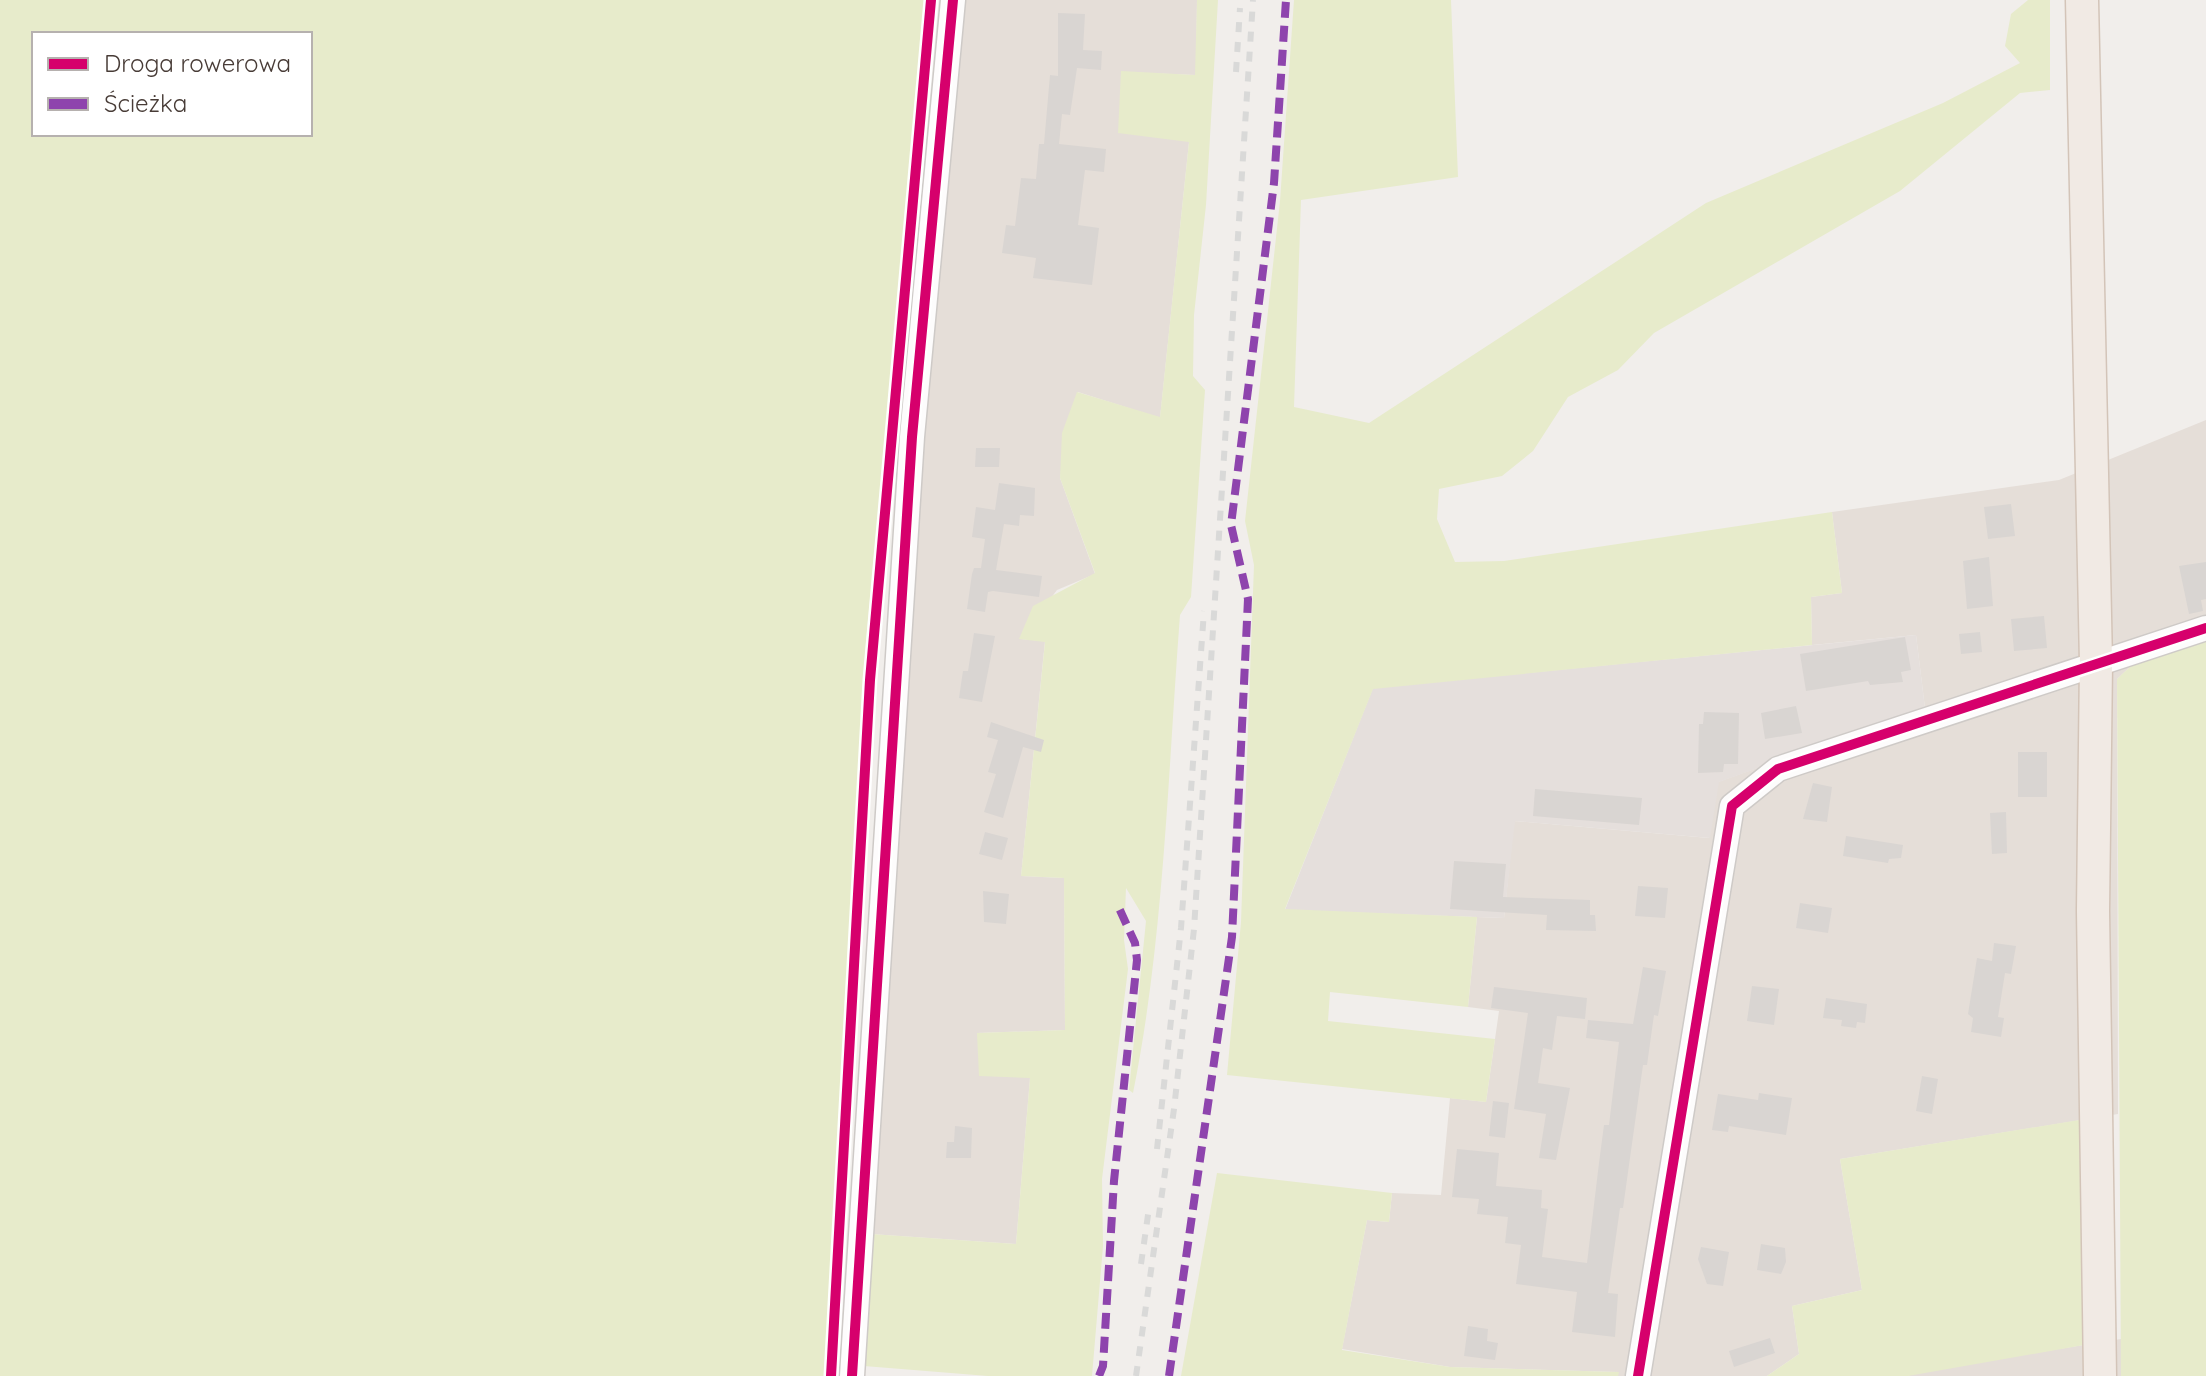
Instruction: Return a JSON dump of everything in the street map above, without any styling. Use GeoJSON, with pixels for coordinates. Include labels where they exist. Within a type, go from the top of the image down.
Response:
{"type":"FeatureCollection","features":[{"type":"Feature","properties":{"kind":"main road"},"geometry":{"type":"LineString","coordinates":[[2082,0],[2096,663],[2093,911],[2100,1376]]}},
{"type":"Feature","properties":{"kind":"street"},"geometry":{"type":"LineString","coordinates":[[852,1376],[912,437],[953,0]]}},
{"type":"Feature","properties":{"kind":"street"},"geometry":{"type":"LineString","coordinates":[[1638,1376],[1732,806],[1778,769],[2206,628]]}},
{"type":"Feature","properties":{"kind":"shaded area"},"geometry":{"type":"Polygon","coordinates":[[[963,0],[1197,0],[1196,75],[1121,72],[1189,142],[1160,418],[1078,392],[1060,478],[1095,574],[1057,590],[1020,639],[1045,641],[1021,876],[1064,878],[1065,1030],[977,1033],[1030,1078],[1016,1244],[871,1234],[915,508],[963,0]]]}},
{"type":"Feature","properties":{"kind":"shaded area"},"geometry":{"type":"Polygon","coordinates":[[[2206,420],[2206,641],[2133,664],[2117,679],[2118,1114],[1840,1159],[1862,1290],[1792,1306],[1799,1354],[1767,1376],[1618,1376],[1618,1372],[1450,1367],[1342,1349],[1367,1220],[1389,1222],[1392,1193],[1441,1195],[1450,1098],[1486,1102],[1499,1011],[1468,1007],[1477,917],[1504,918],[1514,821],[1709,838],[1718,782],[1925,708],[1916,635],[1812,645],[1811,597],[1842,593],[1832,512],[2059,480],[2206,420]]]}},
{"type":"Feature","properties":{"kind":"shaded area"},"geometry":{"type":"Polygon","coordinates":[[[1916,635],[1925,708],[1719,782],[1710,838],[1515,821],[1504,918],[1285,910],[1373,688],[1916,635]]]}},
{"type":"Feature","properties":{"kind":"shaded area"},"geometry":{"type":"Polygon","coordinates":[[[2121,1339],[2121,1376],[1908,1376],[1915,1372],[2121,1339]]]}},
{"type":"Feature","properties":{"kind":"green space"},"geometry":{"type":"Polygon","coordinates":[[[0,0],[926,0],[866,642],[825,1376],[0,1376],[0,0]]]}},
{"type":"Feature","properties":{"kind":"green space"},"geometry":{"type":"Polygon","coordinates":[[[1197,0],[1218,0],[1206,205],[1194,315],[1193,376],[1205,390],[1191,597],[1180,615],[1158,916],[1152,976],[1133,1093],[1129,1090],[1146,921],[1126,888],[1124,940],[1128,969],[1102,1179],[1103,1246],[1092,1376],[988,1376],[864,1366],[871,1234],[1016,1244],[1030,1078],[979,1076],[977,1033],[1065,1030],[1064,878],[1021,876],[1045,642],[1019,639],[1033,606],[1095,573],[1060,478],[1062,433],[1077,392],[1160,417],[1189,142],[1118,133],[1121,71],[1195,75],[1197,0]]]}},
{"type":"Feature","properties":{"kind":"green space"},"geometry":{"type":"Polygon","coordinates":[[[1294,0],[1451,0],[1458,177],[1301,200],[1294,407],[1369,423],[1706,203],[1943,103],[2020,63],[2005,46],[2011,14],[2028,0],[2050,0],[2050,90],[2020,93],[1900,191],[1654,333],[1618,370],[1568,397],[1533,451],[1502,476],[1439,489],[1437,519],[1455,562],[1504,561],[1832,512],[1842,593],[1811,597],[1812,645],[1373,689],[1285,909],[1477,917],[1468,1007],[1330,992],[1328,1021],[1495,1039],[1486,1102],[1227,1075],[1241,922],[1254,565],[1245,521],[1280,201],[1294,0]]]}},
{"type":"Feature","properties":{"kind":"green space"},"geometry":{"type":"Polygon","coordinates":[[[2206,641],[2206,1376],[2121,1376],[2117,679],[2133,664],[2206,641]]]}},
{"type":"Feature","properties":{"kind":"green space"},"geometry":{"type":"Polygon","coordinates":[[[2079,1120],[2084,1345],[1908,1376],[1767,1376],[1799,1354],[1792,1306],[1862,1290],[1840,1159],[2079,1120]]]}},
{"type":"Feature","properties":{"kind":"green space"},"geometry":{"type":"Polygon","coordinates":[[[1217,1173],[1392,1193],[1389,1222],[1367,1220],[1342,1350],[1450,1367],[1619,1372],[1618,1376],[1181,1376],[1217,1173]]]}},
{"type":"Feature","properties":{"kind":"building"},"geometry":{"type":"Polygon","coordinates":[[[1058,13],[1085,14],[1083,50],[1102,51],[1101,70],[1077,68],[1070,115],[1062,114],[1059,144],[1106,149],[1104,172],[1085,170],[1078,225],[1099,228],[1092,285],[1033,278],[1036,258],[1002,253],[1006,225],[1015,226],[1021,178],[1036,179],[1039,144],[1044,144],[1050,75],[1058,76],[1058,13]]]}},
{"type":"Feature","properties":{"kind":"building"},"geometry":{"type":"Polygon","coordinates":[[[976,448],[1000,448],[999,467],[975,467],[976,448]]]}},
{"type":"Feature","properties":{"kind":"building"},"geometry":{"type":"Polygon","coordinates":[[[999,483],[1035,488],[1034,516],[1020,515],[1019,526],[1004,524],[996,570],[1042,576],[1039,597],[993,591],[988,592],[985,612],[967,609],[972,574],[974,568],[981,568],[985,539],[972,537],[976,507],[995,510],[999,483]]]}},
{"type":"Feature","properties":{"kind":"building"},"geometry":{"type":"Polygon","coordinates":[[[2011,504],[2015,536],[1988,539],[1984,507],[2011,504]]]}},
{"type":"Feature","properties":{"kind":"building"},"geometry":{"type":"Polygon","coordinates":[[[1989,557],[1993,606],[1967,609],[1963,561],[1989,557]]]}},
{"type":"Feature","properties":{"kind":"building"},"geometry":{"type":"Polygon","coordinates":[[[2206,562],[2206,599],[2201,600],[2203,611],[2189,614],[2179,566],[2206,562]]]}},
{"type":"Feature","properties":{"kind":"building"},"geometry":{"type":"Polygon","coordinates":[[[2044,616],[2047,648],[2014,651],[2011,619],[2044,616]]]}},
{"type":"Feature","properties":{"kind":"building"},"geometry":{"type":"Polygon","coordinates":[[[1980,632],[1982,652],[1961,654],[1959,634],[1980,632]]]}},
{"type":"Feature","properties":{"kind":"building"},"geometry":{"type":"Polygon","coordinates":[[[974,633],[995,636],[982,702],[959,698],[963,671],[968,671],[974,633]]]}},
{"type":"Feature","properties":{"kind":"building"},"geometry":{"type":"Polygon","coordinates":[[[1905,637],[1911,670],[1901,672],[1903,682],[1870,685],[1868,681],[1806,691],[1800,654],[1905,637]]]}},
{"type":"Feature","properties":{"kind":"building"},"geometry":{"type":"Polygon","coordinates":[[[1796,706],[1802,733],[1765,739],[1761,713],[1796,706]]]}},
{"type":"Feature","properties":{"kind":"building"},"geometry":{"type":"Polygon","coordinates":[[[1704,712],[1739,713],[1738,764],[1724,764],[1723,772],[1698,773],[1699,724],[1703,724],[1704,712]]]}},
{"type":"Feature","properties":{"kind":"building"},"geometry":{"type":"Polygon","coordinates":[[[991,722],[1044,740],[1041,752],[1023,747],[1003,818],[984,812],[996,774],[988,772],[998,740],[987,737],[991,722]]]}},
{"type":"Feature","properties":{"kind":"building"},"geometry":{"type":"Polygon","coordinates":[[[2018,752],[2047,752],[2047,797],[2018,797],[2018,752]]]}},
{"type":"Feature","properties":{"kind":"building"},"geometry":{"type":"Polygon","coordinates":[[[1813,783],[1832,787],[1827,822],[1803,819],[1813,783]]]}},
{"type":"Feature","properties":{"kind":"building"},"geometry":{"type":"Polygon","coordinates":[[[1535,789],[1642,798],[1639,825],[1533,816],[1535,789]]]}},
{"type":"Feature","properties":{"kind":"building"},"geometry":{"type":"Polygon","coordinates":[[[2006,812],[2007,853],[1992,854],[1990,813],[2006,812]]]}},
{"type":"Feature","properties":{"kind":"building"},"geometry":{"type":"Polygon","coordinates":[[[985,832],[1008,838],[1002,860],[979,854],[985,832]]]}},
{"type":"Feature","properties":{"kind":"building"},"geometry":{"type":"Polygon","coordinates":[[[1846,836],[1903,845],[1901,858],[1889,859],[1888,863],[1843,856],[1846,836]]]}},
{"type":"Feature","properties":{"kind":"building"},"geometry":{"type":"Polygon","coordinates":[[[1454,861],[1506,864],[1503,897],[1590,900],[1590,915],[1595,915],[1596,931],[1546,930],[1547,915],[1450,909],[1454,861]]]}},
{"type":"Feature","properties":{"kind":"building"},"geometry":{"type":"Polygon","coordinates":[[[1638,886],[1668,888],[1665,918],[1635,916],[1638,886]]]}},
{"type":"Feature","properties":{"kind":"building"},"geometry":{"type":"Polygon","coordinates":[[[983,891],[1009,894],[1006,924],[984,922],[983,891]]]}},
{"type":"Feature","properties":{"kind":"building"},"geometry":{"type":"Polygon","coordinates":[[[1800,903],[1832,908],[1828,933],[1796,928],[1800,903]]]}},
{"type":"Feature","properties":{"kind":"building"},"geometry":{"type":"Polygon","coordinates":[[[1994,943],[2016,946],[2011,974],[2005,973],[1998,1017],[2004,1018],[2001,1037],[1971,1032],[1973,1018],[1968,1014],[1977,958],[1992,961],[1994,943]]]}},
{"type":"Feature","properties":{"kind":"building"},"geometry":{"type":"Polygon","coordinates":[[[1643,967],[1666,971],[1658,1016],[1654,1015],[1647,1065],[1643,1065],[1608,1293],[1618,1294],[1615,1337],[1572,1332],[1577,1292],[1516,1284],[1521,1245],[1505,1243],[1508,1217],[1477,1214],[1479,1199],[1452,1197],[1457,1149],[1499,1153],[1496,1186],[1542,1190],[1541,1208],[1548,1209],[1542,1257],[1587,1263],[1604,1125],[1609,1125],[1619,1042],[1586,1038],[1588,1020],[1633,1024],[1643,967]]]}},
{"type":"Feature","properties":{"kind":"building"},"geometry":{"type":"Polygon","coordinates":[[[1752,986],[1779,989],[1774,1025],[1747,1021],[1752,986]]]}},
{"type":"Feature","properties":{"kind":"building"},"geometry":{"type":"Polygon","coordinates":[[[1494,987],[1587,998],[1585,1019],[1557,1016],[1552,1050],[1543,1048],[1538,1083],[1570,1088],[1556,1160],[1539,1158],[1546,1114],[1514,1109],[1528,1013],[1491,1008],[1494,987]]]}},
{"type":"Feature","properties":{"kind":"building"},"geometry":{"type":"Polygon","coordinates":[[[1826,998],[1867,1004],[1865,1023],[1857,1022],[1856,1028],[1841,1026],[1842,1020],[1823,1018],[1826,998]]]}},
{"type":"Feature","properties":{"kind":"building"},"geometry":{"type":"Polygon","coordinates":[[[1922,1076],[1938,1079],[1932,1114],[1916,1111],[1922,1076]]]}},
{"type":"Feature","properties":{"kind":"building"},"geometry":{"type":"Polygon","coordinates":[[[1759,1093],[1792,1098],[1786,1135],[1729,1126],[1728,1132],[1712,1130],[1718,1094],[1758,1100],[1759,1093]]]}},
{"type":"Feature","properties":{"kind":"building"},"geometry":{"type":"Polygon","coordinates":[[[1493,1101],[1509,1103],[1505,1138],[1489,1136],[1493,1101]]]}},
{"type":"Feature","properties":{"kind":"building"},"geometry":{"type":"Polygon","coordinates":[[[955,1126],[972,1128],[971,1158],[946,1158],[947,1142],[954,1142],[955,1126]]]}},
{"type":"Feature","properties":{"kind":"building"},"geometry":{"type":"Polygon","coordinates":[[[1761,1244],[1785,1248],[1786,1262],[1781,1274],[1757,1270],[1761,1244]]]}},
{"type":"Feature","properties":{"kind":"building"},"geometry":{"type":"Polygon","coordinates":[[[1701,1247],[1729,1252],[1723,1286],[1707,1284],[1698,1259],[1701,1247]]]}},
{"type":"Feature","properties":{"kind":"building"},"geometry":{"type":"Polygon","coordinates":[[[1468,1326],[1488,1329],[1487,1341],[1498,1343],[1495,1360],[1464,1356],[1468,1326]]]}},
{"type":"Feature","properties":{"kind":"building"},"geometry":{"type":"Polygon","coordinates":[[[1770,1338],[1775,1353],[1734,1367],[1729,1351],[1770,1338]]]}},
{"type":"Feature","properties":{"kind":"railway"},"geometry":{"type":"LineString","coordinates":[[1136,1376],[1174,1109],[1194,929],[1253,0]]}},
{"type":"Feature","properties":{"kind":"railway"},"geometry":{"type":"LineString","coordinates":[[1236,72],[1240,8]]}},
{"type":"Feature","properties":{"kind":"railway"},"geometry":{"type":"LineString","coordinates":[[1157,1149],[1181,928],[1204,611]]}},
{"type":"Feature","properties":{"kind":"railway"},"geometry":{"type":"LineString","coordinates":[[1141,1264],[1149,1208]]}},
{"type":"Feature","properties":{"kind":"marked path"},"geometry":{"type":"LineString","coordinates":[[1169,1376],[1232,937],[1248,599],[1231,525],[1274,183],[1286,0]]}},
{"type":"Feature","properties":{"kind":"marked path"},"geometry":{"type":"LineString","coordinates":[[1099,1376],[1103,1366],[1114,1181],[1137,960],[1135,943],[1119,908]]}},
{"type":"Feature","properties":{"kind":"cycle path"},"geometry":{"type":"LineString","coordinates":[[831,1376],[870,680],[931,0]]}},
{"type":"Feature","properties":{"kind":"cycle path"},"geometry":{"type":"LineString","coordinates":[[852,1376],[912,437],[953,0]]}},
{"type":"Feature","properties":{"kind":"cycle path"},"geometry":{"type":"LineString","coordinates":[[1638,1376],[1732,806],[1778,769],[2206,628]]}}]}
